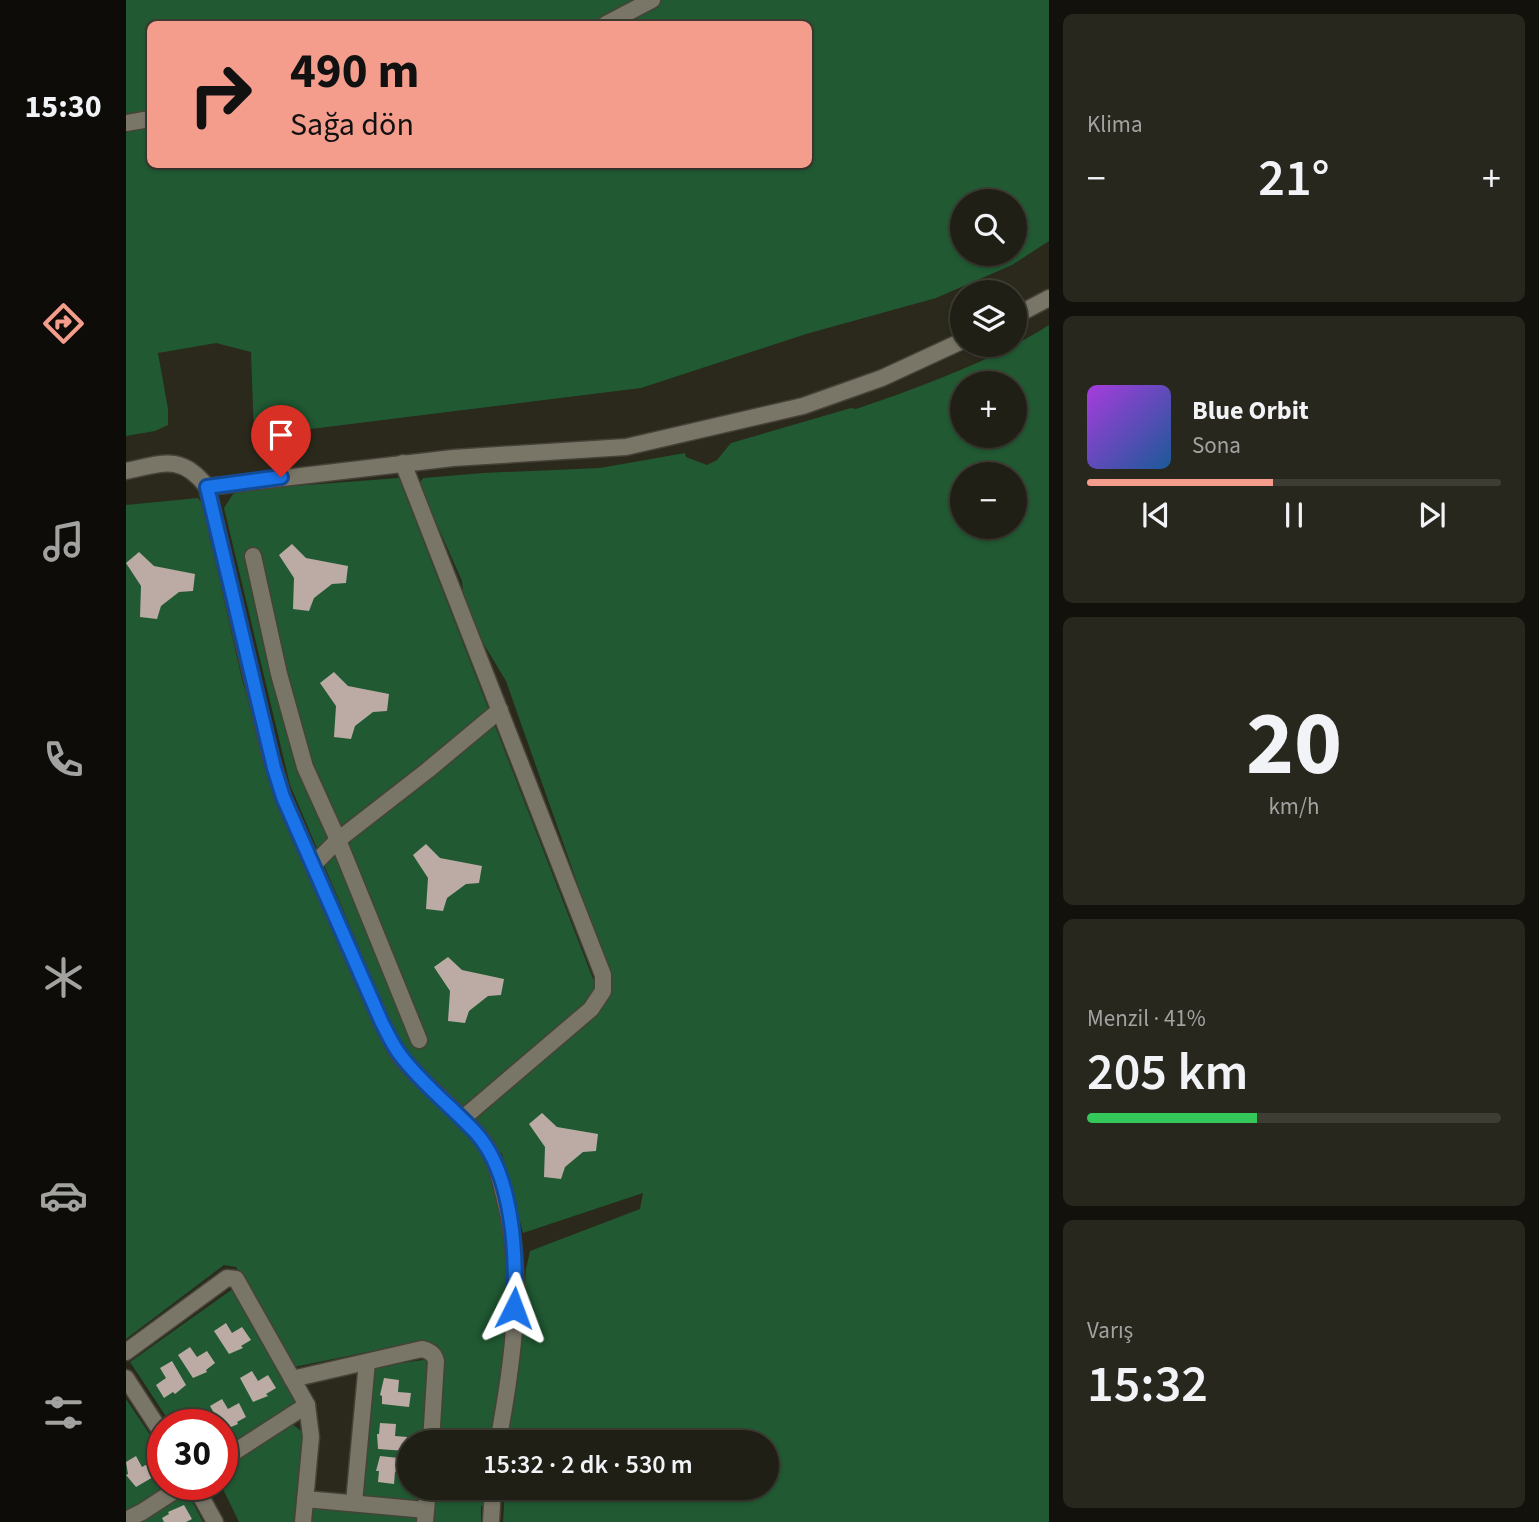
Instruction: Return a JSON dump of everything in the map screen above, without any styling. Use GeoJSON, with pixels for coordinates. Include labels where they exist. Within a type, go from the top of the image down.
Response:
{"type":"FeatureCollection","features":[{"type":"Feature","properties":{"kind":"street"},"geometry":{"type":"LineString","coordinates":[[612,21],[652,0]]}},
{"type":"Feature","properties":{"kind":"street"},"geometry":{"type":"LineString","coordinates":[[126,123],[147,120]]}},
{"type":"Feature","properties":{"kind":"street"},"geometry":{"type":"LineString","coordinates":[[1027,310],[1049,298]]}},
{"type":"Feature","properties":{"kind":"street"},"geometry":{"type":"LineString","coordinates":[[207,487],[403,463],[626,447],[803,405],[882,377],[950,346]]}},
{"type":"Feature","properties":{"kind":"street"},"geometry":{"type":"LineString","coordinates":[[126,471],[163,462],[175,464],[198,475],[207,487],[283,797],[394,1046],[406,1062],[477,1134],[496,1163],[513,1232],[516,1270],[512,1360],[500,1430]]}},
{"type":"Feature","properties":{"kind":"street"},"geometry":{"type":"LineString","coordinates":[[403,463],[603,975],[603,991],[591,1009],[462,1119]]}},
{"type":"Feature","properties":{"kind":"street"},"geometry":{"type":"LineString","coordinates":[[253,556],[279,674],[304,767],[338,840],[419,1040]]}},
{"type":"Feature","properties":{"kind":"street"},"geometry":{"type":"LineString","coordinates":[[314,864],[338,840],[500,710]]}},
{"type":"Feature","properties":{"kind":"street"},"geometry":{"type":"LineString","coordinates":[[126,1352],[227,1278],[236,1279],[307,1405],[311,1437],[303,1522]]}},
{"type":"Feature","properties":{"kind":"street"},"geometry":{"type":"LineString","coordinates":[[292,1379],[422,1349],[432,1353],[436,1361],[432,1430]]}},
{"type":"Feature","properties":{"kind":"street"},"geometry":{"type":"LineString","coordinates":[[354,1503],[367,1362]]}},
{"type":"Feature","properties":{"kind":"street"},"geometry":{"type":"LineString","coordinates":[[126,1378],[147,1410]]}},
{"type":"Feature","properties":{"kind":"street"},"geometry":{"type":"LineString","coordinates":[[238,1450],[307,1405]]}},
{"type":"Feature","properties":{"kind":"street"},"geometry":{"type":"LineString","coordinates":[[306,1499],[354,1503],[426,1516]]}},
{"type":"Feature","properties":{"kind":"street"},"geometry":{"type":"LineString","coordinates":[[126,1520],[160,1500]]}},
{"type":"Feature","properties":{"kind":"street"},"geometry":{"type":"LineString","coordinates":[[203,1500],[215,1522]]}},
{"type":"Feature","properties":{"kind":"street"},"geometry":{"type":"LineString","coordinates":[[491,1522],[492,1500]]}},
{"type":"Feature","properties":{"kind":"green space"},"geometry":{"type":"Polygon","coordinates":[[[126,0],[1049,0],[1049,241],[1027,255],[1027,189],[950,189],[950,266],[1010,266],[977,280],[950,280],[950,292],[936,298],[806,334],[641,388],[254,436],[251,352],[216,343],[158,353],[168,409],[168,425],[155,431],[126,436],[126,0]]]}},
{"type":"Feature","properties":{"kind":"green space"},"geometry":{"type":"Polygon","coordinates":[[[1049,325],[1049,1522],[503,1522],[504,1500],[779,1500],[779,1430],[506,1430],[517,1369],[530,1251],[640,1209],[643,1193],[523,1233],[502,1154],[470,1119],[579,1027],[609,973],[506,681],[465,613],[462,581],[419,484],[423,478],[600,468],[685,453],[686,457],[707,465],[717,460],[731,443],[851,408],[856,409],[950,374],[950,448],[1027,448],[1027,371],[957,371],[988,357],[1027,357],[1027,338],[1049,325]]]}},
{"type":"Feature","properties":{"kind":"green space"},"geometry":{"type":"Polygon","coordinates":[[[399,478],[597,989],[597,994],[461,1108],[399,1042],[290,785],[224,508],[233,494],[242,490],[399,478]]]}},
{"type":"Feature","properties":{"kind":"green space"},"geometry":{"type":"Polygon","coordinates":[[[198,498],[202,503],[242,679],[265,763],[367,1011],[394,1058],[457,1120],[486,1159],[495,1183],[510,1267],[507,1336],[491,1430],[437,1430],[442,1355],[431,1344],[421,1341],[294,1367],[236,1267],[224,1265],[126,1339],[126,505],[198,498]]]}},
{"type":"Feature","properties":{"kind":"green space"},"geometry":{"type":"Polygon","coordinates":[[[234,1288],[296,1401],[238,1440],[238,1409],[161,1409],[130,1362],[234,1288]]]}},
{"type":"Feature","properties":{"kind":"green space"},"geometry":{"type":"Polygon","coordinates":[[[430,1359],[425,1430],[397,1430],[397,1500],[363,1497],[374,1367],[430,1359]]]}},
{"type":"Feature","properties":{"kind":"green space"},"geometry":{"type":"Polygon","coordinates":[[[126,1399],[147,1430],[148,1500],[126,1513],[126,1399]]]}},
{"type":"Feature","properties":{"kind":"green space"},"geometry":{"type":"Polygon","coordinates":[[[285,1423],[292,1424],[304,1433],[297,1522],[239,1522],[228,1500],[238,1500],[238,1455],[285,1423]]]}},
{"type":"Feature","properties":{"kind":"green space"},"geometry":{"type":"Polygon","coordinates":[[[170,1500],[191,1500],[203,1522],[134,1522],[170,1500]]]}},
{"type":"Feature","properties":{"kind":"green space"},"geometry":{"type":"Polygon","coordinates":[[[432,1500],[486,1500],[485,1507],[481,1506],[481,1522],[430,1522],[432,1500]]]}},
{"type":"Feature","properties":{"kind":"green space"},"geometry":{"type":"Polygon","coordinates":[[[311,1505],[421,1515],[420,1522],[309,1522],[311,1505]]]}},
{"type":"Feature","properties":{"kind":"building"},"geometry":{"type":"Polygon","coordinates":[[[292,544],[306,558],[348,566],[346,583],[332,584],[314,598],[309,611],[293,609],[294,578],[279,555],[292,544]]]}},
{"type":"Feature","properties":{"kind":"building"},"geometry":{"type":"Polygon","coordinates":[[[139,552],[154,566],[195,574],[193,591],[179,592],[161,606],[157,619],[140,617],[141,586],[126,563],[139,552]]]}},
{"type":"Feature","properties":{"kind":"building"},"geometry":{"type":"Polygon","coordinates":[[[334,672],[348,686],[389,694],[387,711],[373,712],[355,726],[351,739],[334,737],[336,706],[320,683],[334,672]]]}},
{"type":"Feature","properties":{"kind":"building"},"geometry":{"type":"Polygon","coordinates":[[[426,844],[440,858],[482,866],[479,883],[466,884],[447,898],[443,911],[426,909],[428,878],[413,855],[426,844]]]}},
{"type":"Feature","properties":{"kind":"building"},"geometry":{"type":"Polygon","coordinates":[[[448,957],[462,970],[504,979],[501,995],[488,996],[469,1011],[465,1023],[448,1021],[450,991],[434,967],[448,957]]]}},
{"type":"Feature","properties":{"kind":"building"},"geometry":{"type":"Polygon","coordinates":[[[542,1113],[557,1127],[598,1134],[596,1151],[583,1152],[565,1167],[561,1179],[544,1177],[545,1147],[529,1124],[542,1113]]]}},
{"type":"Feature","properties":{"kind":"building"},"geometry":{"type":"Polygon","coordinates":[[[226,1323],[232,1333],[242,1327],[251,1340],[241,1346],[243,1348],[229,1354],[214,1331],[226,1323]]]}},
{"type":"Feature","properties":{"kind":"building"},"geometry":{"type":"Polygon","coordinates":[[[190,1347],[197,1357],[207,1351],[215,1363],[207,1372],[193,1378],[178,1355],[190,1347]]]}},
{"type":"Feature","properties":{"kind":"building"},"geometry":{"type":"Polygon","coordinates":[[[172,1361],[186,1385],[175,1394],[173,1392],[164,1398],[156,1385],[166,1378],[160,1368],[172,1361]]]}},
{"type":"Feature","properties":{"kind":"building"},"geometry":{"type":"Polygon","coordinates":[[[252,1371],[258,1381],[268,1375],[276,1388],[266,1394],[268,1396],[253,1402],[240,1378],[252,1371]]]}},
{"type":"Feature","properties":{"kind":"building"},"geometry":{"type":"Polygon","coordinates":[[[384,1378],[399,1380],[398,1392],[411,1393],[409,1407],[382,1404],[380,1395],[384,1378]]]}},
{"type":"Feature","properties":{"kind":"building"},"geometry":{"type":"Polygon","coordinates":[[[222,1399],[228,1409],[212,1409],[210,1406],[222,1399]]]}},
{"type":"Feature","properties":{"kind":"building"},"geometry":{"type":"Polygon","coordinates":[[[239,1403],[246,1417],[238,1421],[238,1409],[228,1409],[239,1403]]]}},
{"type":"Feature","properties":{"kind":"building"},"geometry":{"type":"Polygon","coordinates":[[[380,1423],[396,1424],[397,1450],[378,1449],[380,1423]]]}},
{"type":"Feature","properties":{"kind":"building"},"geometry":{"type":"Polygon","coordinates":[[[136,1456],[142,1467],[147,1464],[147,1481],[136,1487],[126,1475],[126,1462],[136,1456]]]}},
{"type":"Feature","properties":{"kind":"building"},"geometry":{"type":"Polygon","coordinates":[[[380,1456],[397,1458],[394,1484],[378,1482],[379,1471],[376,1471],[380,1456]]]}},
{"type":"Feature","properties":{"kind":"building"},"geometry":{"type":"Polygon","coordinates":[[[184,1505],[192,1519],[186,1522],[164,1522],[162,1518],[169,1514],[168,1512],[184,1505]]]}},
{"type":"Feature","properties":{"kind":"route"},"geometry":{"type":"LineString","coordinates":[[281,477],[207,487],[221,555],[274,768],[283,797],[394,1046],[477,1134],[496,1163],[513,1232],[516,1270],[514,1308]]}}]}
